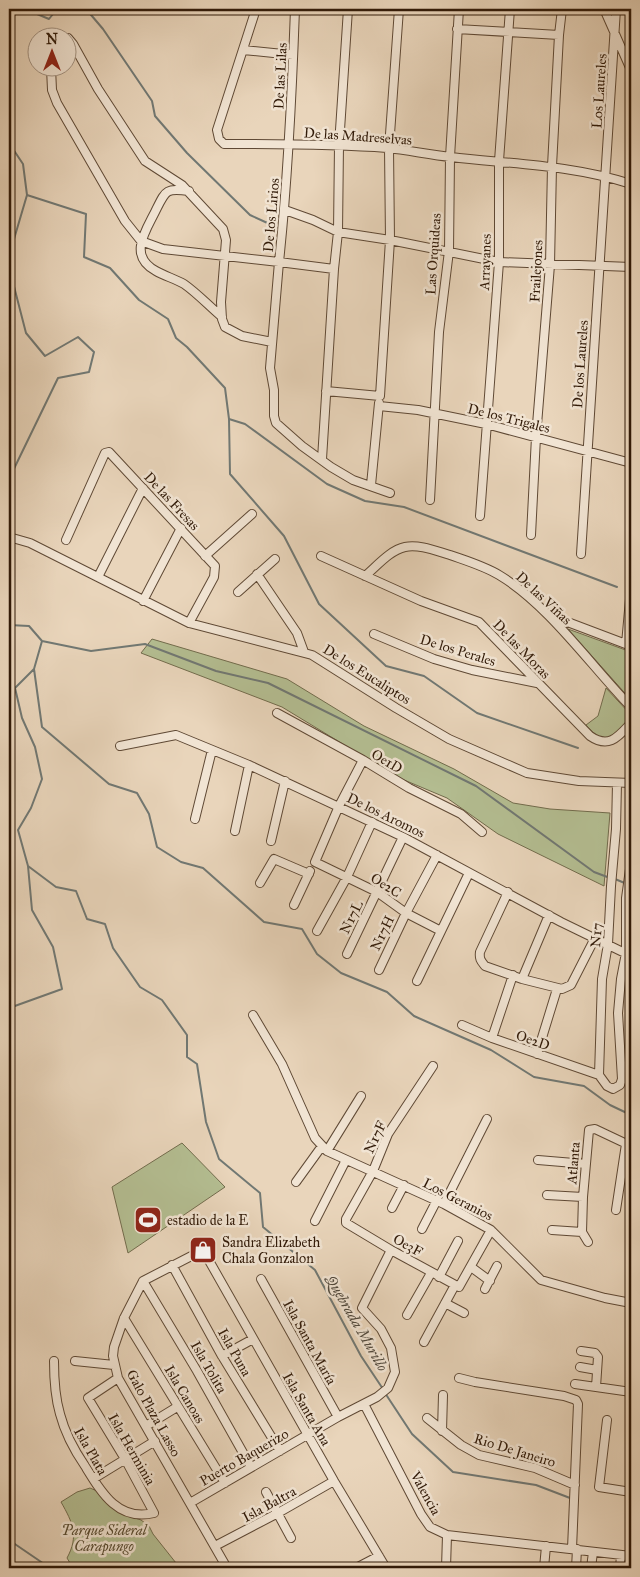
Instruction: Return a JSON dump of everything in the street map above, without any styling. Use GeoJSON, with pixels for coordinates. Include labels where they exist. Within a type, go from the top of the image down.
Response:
{"type":"FeatureCollection","features":[{"type":"Feature","properties":{"kind":"street","name":"De las Madreselvas"},"geometry":{"type":"LineString","coordinates":[[256,9],[217,130],[219,139],[224,144],[339,145],[389,148],[450,157],[552,166],[605,176],[631,184]]}},
{"type":"Feature","properties":{"kind":"street","name":"De las Lilas"},"geometry":{"type":"LineString","coordinates":[[289,144],[295,9]]}},
{"type":"Feature","properties":{"kind":"street"},"geometry":{"type":"LineString","coordinates":[[322,459],[338,232],[339,145],[348,9]]}},
{"type":"Feature","properties":{"kind":"street"},"geometry":{"type":"LineString","coordinates":[[371,485],[380,396],[390,240],[389,148],[399,9]]}},
{"type":"Feature","properties":{"kind":"street","name":"Las Orquideas"},"geometry":{"type":"LineString","coordinates":[[430,500],[439,332],[449,251],[450,157],[459,9]]}},
{"type":"Feature","properties":{"kind":"street","name":"Arrayanes"},"geometry":{"type":"LineString","coordinates":[[480,516],[499,262],[499,161],[510,9]]}},
{"type":"Feature","properties":{"kind":"street","name":"Frailejones"},"geometry":{"type":"LineString","coordinates":[[531,535],[536,437],[550,265],[552,166],[562,9]]}},
{"type":"Feature","properties":{"kind":"street"},"geometry":{"type":"LineString","coordinates":[[604,9],[631,70]]}},
{"type":"Feature","properties":{"kind":"street","name":"Los Laureles"},"geometry":{"type":"LineString","coordinates":[[605,176],[616,34],[616,9]]}},
{"type":"Feature","properties":{"kind":"street"},"geometry":{"type":"LineString","coordinates":[[458,29],[559,35]]}},
{"type":"Feature","properties":{"kind":"street"},"geometry":{"type":"LineString","coordinates":[[243,50],[293,55]]}},
{"type":"Feature","properties":{"kind":"street"},"geometry":{"type":"LineString","coordinates":[[78,53],[111,111],[145,161],[189,191],[222,229],[226,240],[221,302],[225,327],[238,335],[272,342]]}},
{"type":"Feature","properties":{"kind":"street"},"geometry":{"type":"LineString","coordinates":[[51,78],[52,90],[57,103],[125,221],[141,241],[163,249],[279,262],[270,368],[274,390],[274,416],[276,423],[302,446],[331,467],[353,480],[390,493]]}},
{"type":"Feature","properties":{"kind":"street","name":"De los Lirios"},"geometry":{"type":"LineString","coordinates":[[289,144],[279,262],[334,269]]}},
{"type":"Feature","properties":{"kind":"street","name":"De los Laureles"},"geometry":{"type":"LineString","coordinates":[[581,554],[586,451],[605,176]]}},
{"type":"Feature","properties":{"kind":"street"},"geometry":{"type":"LineString","coordinates":[[189,191],[174,189],[164,194],[141,241],[143,258],[150,268],[183,284],[222,317]]}},
{"type":"Feature","properties":{"kind":"street"},"geometry":{"type":"LineString","coordinates":[[284,210],[313,220],[338,232],[390,240],[499,262],[631,267]]}},
{"type":"Feature","properties":{"kind":"street"},"geometry":{"type":"LineString","coordinates":[[326,392],[380,396]]}},
{"type":"Feature","properties":{"kind":"street","name":"De los Trigales"},"geometry":{"type":"LineString","coordinates":[[379,406],[396,407],[486,424],[631,463]]}},
{"type":"Feature","properties":{"kind":"street","name":"De las Fresas"},"geometry":{"type":"LineString","coordinates":[[66,540],[105,453],[109,452],[214,565],[216,570],[214,576],[189,623]]}},
{"type":"Feature","properties":{"kind":"street"},"geometry":{"type":"LineString","coordinates":[[98,576],[143,488]]}},
{"type":"Feature","properties":{"kind":"street"},"geometry":{"type":"LineString","coordinates":[[205,556],[252,514]]}},
{"type":"Feature","properties":{"kind":"street"},"geometry":{"type":"LineString","coordinates":[[143,601],[181,528]]}},
{"type":"Feature","properties":{"kind":"street","name":"De los Eucaliptos"},"geometry":{"type":"LineString","coordinates":[[9,537],[30,543],[189,623],[304,652],[319,658],[416,720],[458,743],[527,772],[579,780],[631,783]]}},
{"type":"Feature","properties":{"kind":"street","name":"De las Viñas"},"geometry":{"type":"LineString","coordinates":[[365,576],[396,551],[405,547],[434,550],[483,566],[517,587],[547,614],[631,707]]}},
{"type":"Feature","properties":{"kind":"street","name":"De las Moras"},"geometry":{"type":"LineString","coordinates":[[321,556],[421,601],[479,622],[537,683],[596,740],[605,742],[618,738],[631,723]]}},
{"type":"Feature","properties":{"kind":"street"},"geometry":{"type":"LineString","coordinates":[[238,592],[274,559]]}},
{"type":"Feature","properties":{"kind":"street"},"geometry":{"type":"LineString","coordinates":[[256,574],[298,633],[304,652]]}},
{"type":"Feature","properties":{"kind":"street"},"geometry":{"type":"LineString","coordinates":[[547,614],[629,645],[631,588]]}},
{"type":"Feature","properties":{"kind":"street","name":"De los Perales"},"geometry":{"type":"LineString","coordinates":[[374,634],[443,662],[537,683]]}},
{"type":"Feature","properties":{"kind":"street","name":"Oe1D"},"geometry":{"type":"LineString","coordinates":[[277,713],[363,760],[409,788],[461,814],[482,832]]}},
{"type":"Feature","properties":{"kind":"street","name":"De los Aromos"},"geometry":{"type":"LineString","coordinates":[[120,746],[176,735],[285,781],[404,837],[469,873],[629,954]]}},
{"type":"Feature","properties":{"kind":"street"},"geometry":{"type":"LineString","coordinates":[[195,819],[212,750]]}},
{"type":"Feature","properties":{"kind":"street"},"geometry":{"type":"LineString","coordinates":[[294,905],[339,806],[363,760]]}},
{"type":"Feature","properties":{"kind":"street"},"geometry":{"type":"LineString","coordinates":[[235,831],[249,765]]}},
{"type":"Feature","properties":{"kind":"street"},"geometry":{"type":"LineString","coordinates":[[271,841],[285,781]]}},
{"type":"Feature","properties":{"kind":"street","name":"N17"},"geometry":{"type":"LineString","coordinates":[[598,1074],[602,979],[608,944],[616,829],[617,783]]}},
{"type":"Feature","properties":{"kind":"street"},"geometry":{"type":"LineString","coordinates":[[316,931],[347,877],[372,822]]}},
{"type":"Feature","properties":{"kind":"street","name":"N17L"},"geometry":{"type":"LineString","coordinates":[[347,954],[404,837]]}},
{"type":"Feature","properties":{"kind":"street","name":"N17H"},"geometry":{"type":"LineString","coordinates":[[379,970],[406,913],[437,855]]}},
{"type":"Feature","properties":{"kind":"street"},"geometry":{"type":"LineString","coordinates":[[260,883],[275,859],[309,874]]}},
{"type":"Feature","properties":{"kind":"street","name":"Oe2C"},"geometry":{"type":"LineString","coordinates":[[315,862],[377,892],[406,913],[441,931]]}},
{"type":"Feature","properties":{"kind":"street"},"geometry":{"type":"LineString","coordinates":[[598,1074],[611,1089],[617,1088],[622,1079],[618,1013],[621,978],[629,954],[631,862]]}},
{"type":"Feature","properties":{"kind":"street"},"geometry":{"type":"LineString","coordinates":[[418,981],[469,873]]}},
{"type":"Feature","properties":{"kind":"street"},"geometry":{"type":"LineString","coordinates":[[508,892],[479,956],[485,966],[522,979],[562,989],[571,985],[595,938]]}},
{"type":"Feature","properties":{"kind":"street"},"geometry":{"type":"LineString","coordinates":[[522,979],[550,915]]}},
{"type":"Feature","properties":{"kind":"street"},"geometry":{"type":"LineString","coordinates":[[492,1038],[513,975]]}},
{"type":"Feature","properties":{"kind":"street"},"geometry":{"type":"LineString","coordinates":[[537,1054],[557,989]]}},
{"type":"Feature","properties":{"kind":"street"},"geometry":{"type":"LineString","coordinates":[[253,1015],[282,1064],[315,1138],[325,1149]]}},
{"type":"Feature","properties":{"kind":"street","name":"Oe2D"},"geometry":{"type":"LineString","coordinates":[[462,1025],[492,1038],[598,1074]]}},
{"type":"Feature","properties":{"kind":"street","name":"N17F"},"geometry":{"type":"LineString","coordinates":[[346,1223],[346,1219],[373,1171],[388,1134],[433,1066]]}},
{"type":"Feature","properties":{"kind":"street"},"geometry":{"type":"LineString","coordinates":[[296,1182],[325,1149],[360,1096]]}},
{"type":"Feature","properties":{"kind":"street"},"geometry":{"type":"LineString","coordinates":[[422,1229],[440,1202],[487,1119]]}},
{"type":"Feature","properties":{"kind":"street","name":"Atlanta"},"geometry":{"type":"LineString","coordinates":[[582,1232],[583,1197],[588,1133],[590,1129],[596,1129],[629,1145]]}},
{"type":"Feature","properties":{"kind":"street"},"geometry":{"type":"LineString","coordinates":[[616,1210],[629,1145]]}},
{"type":"Feature","properties":{"kind":"street","name":"Los Geranios"},"geometry":{"type":"LineString","coordinates":[[325,1149],[440,1202],[492,1230],[542,1280],[605,1298],[631,1303]]}},
{"type":"Feature","properties":{"kind":"street"},"geometry":{"type":"LineString","coordinates":[[315,1221],[346,1160]]}},
{"type":"Feature","properties":{"kind":"street"},"geometry":{"type":"LineString","coordinates":[[538,1160],[586,1164]]}},
{"type":"Feature","properties":{"kind":"street"},"geometry":{"type":"LineString","coordinates":[[392,1208],[404,1185]]}},
{"type":"Feature","properties":{"kind":"street"},"geometry":{"type":"LineString","coordinates":[[547,1195],[583,1197]]}},
{"type":"Feature","properties":{"kind":"street","name":"Oe3F"},"geometry":{"type":"LineString","coordinates":[[346,1223],[457,1286]]}},
{"type":"Feature","properties":{"kind":"street"},"geometry":{"type":"LineString","coordinates":[[424,1342],[445,1303],[471,1267],[492,1230]]}},
{"type":"Feature","properties":{"kind":"street"},"geometry":{"type":"LineString","coordinates":[[552,1230],[582,1232],[588,1242]]}},
{"type":"Feature","properties":{"kind":"street"},"geometry":{"type":"LineString","coordinates":[[439,1277],[458,1242]]}},
{"type":"Feature","properties":{"kind":"street","name":"Isla Santa Ana"},"geometry":{"type":"LineString","coordinates":[[172,1266],[203,1250],[334,1481],[386,1568]]}},
{"type":"Feature","properties":{"kind":"street"},"geometry":{"type":"LineString","coordinates":[[338,1417],[377,1397],[388,1388],[394,1372],[391,1348],[381,1330],[362,1308],[391,1250]]}},
{"type":"Feature","properties":{"kind":"street"},"geometry":{"type":"LineString","coordinates":[[143,1281],[172,1266]]}},
{"type":"Feature","properties":{"kind":"street","name":"Isla Puna"},"geometry":{"type":"LineString","coordinates":[[172,1266],[222,1356],[280,1451]]}},
{"type":"Feature","properties":{"kind":"street"},"geometry":{"type":"LineString","coordinates":[[485,1289],[497,1266]]}},
{"type":"Feature","properties":{"kind":"street"},"geometry":{"type":"LineString","coordinates":[[471,1267],[490,1281]]}},
{"type":"Feature","properties":{"kind":"street"},"geometry":{"type":"LineString","coordinates":[[407,1315],[431,1272]]}},
{"type":"Feature","properties":{"kind":"street","name":"Isla Santa María"},"geometry":{"type":"LineString","coordinates":[[261,1279],[338,1417]]}},
{"type":"Feature","properties":{"kind":"street","name":"Galo Plaza Lasso"},"geometry":{"type":"LineString","coordinates":[[143,1281],[124,1318],[114,1347],[114,1365],[118,1378],[227,1568]]}},
{"type":"Feature","properties":{"kind":"street","name":"Isla Tolita"},"geometry":{"type":"LineString","coordinates":[[143,1281],[197,1370],[250,1467]]}},
{"type":"Feature","properties":{"kind":"street"},"geometry":{"type":"LineString","coordinates":[[445,1303],[464,1313]]}},
{"type":"Feature","properties":{"kind":"street","name":"Isla Canoas"},"geometry":{"type":"LineString","coordinates":[[124,1318],[225,1483]]}},
{"type":"Feature","properties":{"kind":"street"},"geometry":{"type":"LineString","coordinates":[[222,1356],[253,1340]]}},
{"type":"Feature","properties":{"kind":"street"},"geometry":{"type":"LineString","coordinates":[[581,1350],[597,1355],[596,1387]]}},
{"type":"Feature","properties":{"kind":"street","name":"Isla Plata"},"geometry":{"type":"LineString","coordinates":[[54,1361],[54,1383],[64,1431],[102,1494],[117,1507],[133,1514],[145,1516],[154,1513]]}},
{"type":"Feature","properties":{"kind":"street"},"geometry":{"type":"LineString","coordinates":[[75,1361],[114,1365]]}},
{"type":"Feature","properties":{"kind":"street"},"geometry":{"type":"LineString","coordinates":[[580,1367],[597,1370]]}},
{"type":"Feature","properties":{"kind":"street","name":"Isla Herminia"},"geometry":{"type":"LineString","coordinates":[[118,1378],[88,1398],[125,1459],[154,1513]]}},
{"type":"Feature","properties":{"kind":"street"},"geometry":{"type":"LineString","coordinates":[[459,1378],[564,1396],[576,1400],[578,1404],[575,1485],[576,1568]]}},
{"type":"Feature","properties":{"kind":"street"},"geometry":{"type":"LineString","coordinates":[[575,1384],[631,1392]]}},
{"type":"Feature","properties":{"kind":"street"},"geometry":{"type":"LineString","coordinates":[[442,1431],[443,1396]]}},
{"type":"Feature","properties":{"kind":"street","name":"Valencia"},"geometry":{"type":"LineString","coordinates":[[364,1404],[421,1514],[430,1527],[447,1535],[631,1556]]}},
{"type":"Feature","properties":{"kind":"street"},"geometry":{"type":"LineString","coordinates":[[146,1426],[177,1407]]}},
{"type":"Feature","properties":{"kind":"street","name":"Puerto Baquerizo"},"geometry":{"type":"LineString","coordinates":[[190,1504],[338,1417]]}},
{"type":"Feature","properties":{"kind":"street","name":"Rio De Janeiro"},"geometry":{"type":"LineString","coordinates":[[427,1418],[461,1445],[479,1454],[535,1468],[575,1485]]}},
{"type":"Feature","properties":{"kind":"street"},"geometry":{"type":"LineString","coordinates":[[607,1420],[599,1487],[631,1492]]}},
{"type":"Feature","properties":{"kind":"street"},"geometry":{"type":"LineString","coordinates":[[93,1479],[155,1441]]}},
{"type":"Feature","properties":{"kind":"street","name":"Isla Baltra"},"geometry":{"type":"LineString","coordinates":[[215,1546],[334,1481]]}},
{"type":"Feature","properties":{"kind":"street"},"geometry":{"type":"LineString","coordinates":[[266,1492],[292,1538]]}},
{"type":"Feature","properties":{"kind":"street"},"geometry":{"type":"LineString","coordinates":[[446,1568],[447,1535]]}},
{"type":"Feature","properties":{"kind":"street"},"geometry":{"type":"LineString","coordinates":[[544,1568],[546,1546]]}},
{"type":"Feature","properties":{"kind":"street"},"geometry":{"type":"LineString","coordinates":[[591,1568],[593,1552]]}},
{"type":"Feature","properties":{"kind":"street"},"geometry":{"type":"LineString","coordinates":[[620,1568],[622,1555]]}},
{"type":"Feature","properties":{"kind":"street"},"geometry":{"type":"LineString","coordinates":[[356,1568],[379,1556]]}},
{"type":"Feature","properties":{"kind":"green space"},"geometry":{"type":"Polygon","coordinates":[[[568,629],[631,652],[631,700],[568,629]]]}},
{"type":"Feature","properties":{"kind":"green space"},"geometry":{"type":"Polygon","coordinates":[[[152,639],[287,679],[364,726],[454,769],[513,803],[550,809],[610,813],[604,886],[498,834],[447,798],[397,777],[282,707],[141,653],[152,639]]]}},
{"type":"Feature","properties":{"kind":"green space"},"geometry":{"type":"Polygon","coordinates":[[[606,688],[631,715],[631,720],[620,732],[610,738],[599,736],[586,725],[598,716],[606,688]]]}},
{"type":"Feature","properties":{"kind":"green space","name":"estadio de la E"},"geometry":{"type":"Polygon","coordinates":[[[182,1143],[225,1187],[128,1253],[112,1187],[182,1143]]]}},
{"type":"Feature","properties":{"kind":"green space","name":"Parque Sideral Carapungo"},"geometry":{"type":"Polygon","coordinates":[[[90,1488],[97,1491],[129,1516],[141,1520],[149,1526],[153,1534],[180,1568],[69,1567],[70,1563],[67,1558],[74,1536],[69,1517],[61,1502],[77,1492],[90,1488]]]}},
{"type":"Feature","properties":{"kind":"waterway"},"geometry":{"type":"LineString","coordinates":[[9,35],[16,9]]}},
{"type":"Feature","properties":{"kind":"waterway"},"geometry":{"type":"LineString","coordinates":[[25,9],[49,19],[57,9]]}},
{"type":"Feature","properties":{"kind":"waterway"},"geometry":{"type":"LineString","coordinates":[[86,9],[103,29],[152,101],[155,116],[187,153],[250,215],[274,226]]}},
{"type":"Feature","properties":{"kind":"waterway"},"geometry":{"type":"LineString","coordinates":[[9,143],[23,164],[27,195],[9,256]]}},
{"type":"Feature","properties":{"kind":"waterway"},"geometry":{"type":"LineString","coordinates":[[27,195],[86,214],[84,257],[110,268],[139,300],[168,319],[176,338],[187,347],[225,388],[229,419],[230,474],[284,536],[319,604],[386,666],[424,676],[477,713],[578,748]]}},
{"type":"Feature","properties":{"kind":"waterway"},"geometry":{"type":"LineString","coordinates":[[9,267],[26,333],[45,356],[78,337],[94,352],[89,372],[58,378],[9,479]]}},
{"type":"Feature","properties":{"kind":"waterway"},"geometry":{"type":"LineString","coordinates":[[229,419],[245,424],[327,484],[365,501],[404,507],[617,587]]}},
{"type":"Feature","properties":{"kind":"waterway"},"geometry":{"type":"LineString","coordinates":[[9,625],[29,626],[42,641],[34,669],[15,688],[22,718],[35,747],[42,779],[31,808],[18,830],[28,866],[32,910],[53,947],[62,989],[12,1007],[9,1012]]}},
{"type":"Feature","properties":{"kind":"waterway"},"geometry":{"type":"LineString","coordinates":[[42,641],[91,651],[145,644],[216,671],[268,683],[476,786],[594,872],[610,878]]}},
{"type":"Feature","properties":{"kind":"waterway"},"geometry":{"type":"LineString","coordinates":[[34,669],[42,727],[109,784],[137,793],[149,814],[157,847],[181,862],[203,868],[264,922],[302,929],[317,954],[341,973],[387,992],[414,1016],[491,1050],[534,1077],[584,1086],[610,1105],[631,1115]]}},
{"type":"Feature","properties":{"kind":"waterway","name":"Quebrada Murillo"},"geometry":{"type":"LineString","coordinates":[[28,866],[56,887],[76,891],[87,919],[105,924],[113,948],[140,987],[162,1000],[187,1035],[187,1057],[197,1064],[206,1122],[219,1159],[260,1193],[263,1227],[315,1270],[361,1356],[383,1389]]}},
{"type":"Feature","properties":{"kind":"waterway"},"geometry":{"type":"LineString","coordinates":[[615,879],[627,884]]}},
{"type":"Feature","properties":{"kind":"waterway","name":"Quebrada Murillo"},"geometry":{"type":"LineString","coordinates":[[385,1393],[412,1434],[453,1472],[536,1485],[570,1498]]}},
{"type":"Feature","properties":{"kind":"waterway"},"geometry":{"type":"LineString","coordinates":[[9,1540],[50,1568]]}},
{"type":"Feature","properties":{"kind":"place","name":"estadio de la E"},"geometry":{"type":"Point","coordinates":[148,1220]}},
{"type":"Feature","properties":{"kind":"place","name":"Sandra Elizabeth Chala Gonzalon"},"geometry":{"type":"Point","coordinates":[203,1250]}}]}
